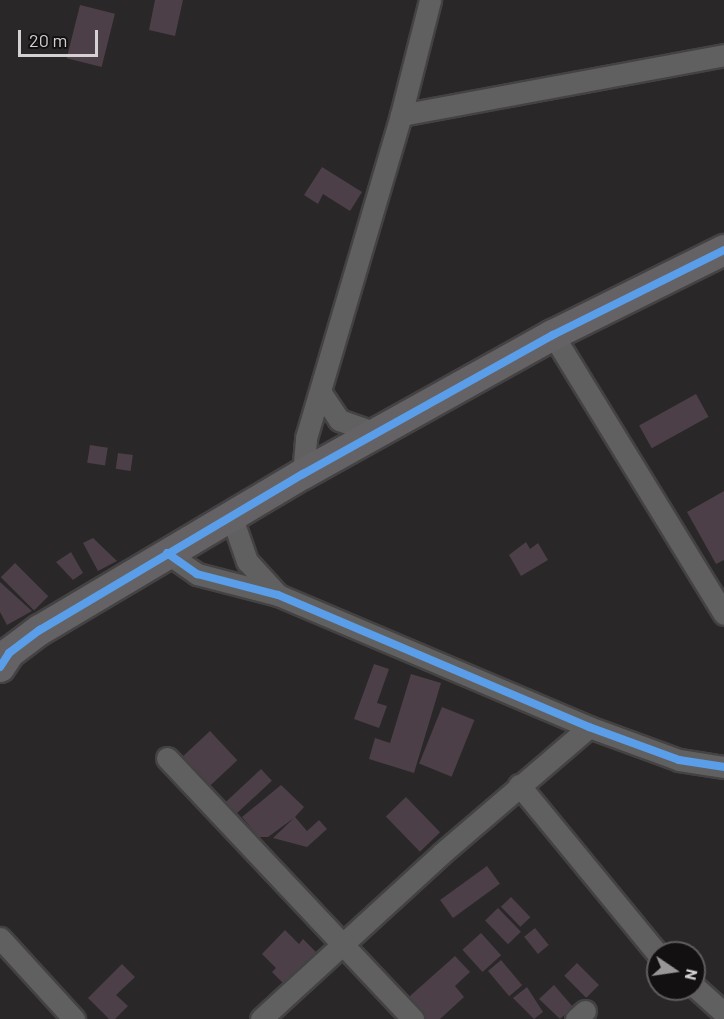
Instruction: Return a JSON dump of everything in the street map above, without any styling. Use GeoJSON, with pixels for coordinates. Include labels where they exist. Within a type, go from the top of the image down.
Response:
{"type":"FeatureCollection","features":[{"type":"Feature","properties":{"kind":"street"},"geometry":{"type":"LineString","coordinates":[[303,474],[302,455],[401,115],[430,0]]}},
{"type":"Feature","properties":{"kind":"street"},"geometry":{"type":"LineString","coordinates":[[401,115],[724,57]]}},
{"type":"Feature","properties":{"kind":"street"},"geometry":{"type":"LineString","coordinates":[[0,667],[9,653],[39,630],[303,474],[379,434],[553,335],[724,250]]}},
{"type":"Feature","properties":{"kind":"street"},"geometry":{"type":"LineString","coordinates":[[553,335],[724,614]]}},
{"type":"Feature","properties":{"kind":"street"},"geometry":{"type":"LineString","coordinates":[[321,393],[339,420],[379,434]]}},
{"type":"Feature","properties":{"kind":"street"},"geometry":{"type":"LineString","coordinates":[[232,518],[247,561],[278,595]]}},
{"type":"Feature","properties":{"kind":"street"},"geometry":{"type":"LineString","coordinates":[[167,553],[197,574],[278,595],[589,727],[679,760],[724,767]]}},
{"type":"Feature","properties":{"kind":"street"},"geometry":{"type":"LineString","coordinates":[[261,1019],[519,785],[589,727]]}},
{"type":"Feature","properties":{"kind":"street"},"geometry":{"type":"LineString","coordinates":[[167,759],[344,942],[413,1019]]}},
{"type":"Feature","properties":{"kind":"street"},"geometry":{"type":"LineString","coordinates":[[519,785],[646,943]]}},
{"type":"Feature","properties":{"kind":"street"},"geometry":{"type":"LineString","coordinates":[[0,938],[74,1019]]}},
{"type":"Feature","properties":{"kind":"street"},"geometry":{"type":"LineString","coordinates":[[706,997],[724,1014]]}},
{"type":"Feature","properties":{"kind":"building"},"geometry":{"type":"Polygon","coordinates":[[[155,0],[183,0],[175,36],[149,30],[155,0]]]}},
{"type":"Feature","properties":{"kind":"building"},"geometry":{"type":"Polygon","coordinates":[[[80,5],[115,14],[102,67],[67,58],[80,5]]]}},
{"type":"Feature","properties":{"kind":"building"},"geometry":{"type":"Polygon","coordinates":[[[322,167],[362,192],[350,211],[323,194],[318,204],[304,195],[322,167]]]}},
{"type":"Feature","properties":{"kind":"building"},"geometry":{"type":"Polygon","coordinates":[[[696,394],[709,417],[652,448],[639,426],[696,394]]]}},
{"type":"Feature","properties":{"kind":"building"},"geometry":{"type":"Polygon","coordinates":[[[90,445],[108,448],[105,466],[87,463],[90,445]]]}},
{"type":"Feature","properties":{"kind":"building"},"geometry":{"type":"Polygon","coordinates":[[[118,453],[133,455],[131,471],[116,469],[118,453]]]}},
{"type":"Feature","properties":{"kind":"building"},"geometry":{"type":"Polygon","coordinates":[[[724,491],[724,560],[716,564],[687,512],[724,491]]]}},
{"type":"Feature","properties":{"kind":"building"},"geometry":{"type":"Polygon","coordinates":[[[93,538],[117,561],[98,571],[83,543],[93,538]]]}},
{"type":"Feature","properties":{"kind":"building"},"geometry":{"type":"Polygon","coordinates":[[[526,542],[530,549],[538,543],[548,560],[521,576],[509,555],[526,542]]]}},
{"type":"Feature","properties":{"kind":"building"},"geometry":{"type":"Polygon","coordinates":[[[71,552],[83,573],[73,580],[56,562],[71,552]]]}},
{"type":"Feature","properties":{"kind":"building"},"geometry":{"type":"Polygon","coordinates":[[[15,563],[48,596],[34,610],[1,577],[15,563]]]}},
{"type":"Feature","properties":{"kind":"building"},"geometry":{"type":"Polygon","coordinates":[[[0,582],[32,611],[7,625],[0,612],[0,582]]]}},
{"type":"Feature","properties":{"kind":"building"},"geometry":{"type":"Polygon","coordinates":[[[374,664],[389,669],[377,703],[387,706],[379,728],[354,719],[374,664]]]}},
{"type":"Feature","properties":{"kind":"building"},"geometry":{"type":"Polygon","coordinates":[[[411,674],[441,683],[414,773],[369,759],[375,738],[390,743],[411,674]]]}},
{"type":"Feature","properties":{"kind":"building"},"geometry":{"type":"Polygon","coordinates":[[[442,707],[474,720],[452,777],[419,764],[442,707]]]}},
{"type":"Feature","properties":{"kind":"building"},"geometry":{"type":"Polygon","coordinates":[[[210,731],[237,760],[207,788],[180,759],[210,731]]]}},
{"type":"Feature","properties":{"kind":"building"},"geometry":{"type":"Polygon","coordinates":[[[261,769],[272,781],[236,814],[225,802],[261,769]]]}},
{"type":"Feature","properties":{"kind":"building"},"geometry":{"type":"Polygon","coordinates":[[[281,785],[304,807],[295,817],[307,831],[319,820],[327,829],[307,847],[273,838],[294,818],[268,837],[259,837],[242,817],[281,785]]]}},
{"type":"Feature","properties":{"kind":"building"},"geometry":{"type":"Polygon","coordinates":[[[406,797],[440,832],[420,852],[386,816],[406,797]]]}},
{"type":"Feature","properties":{"kind":"building"},"geometry":{"type":"Polygon","coordinates":[[[487,866],[500,884],[453,918],[440,900],[487,866]]]}},
{"type":"Feature","properties":{"kind":"building"},"geometry":{"type":"Polygon","coordinates":[[[511,897],[530,917],[520,927],[501,907],[511,897]]]}},
{"type":"Feature","properties":{"kind":"building"},"geometry":{"type":"Polygon","coordinates":[[[498,908],[521,932],[508,944],[485,921],[498,908]]]}},
{"type":"Feature","properties":{"kind":"building"},"geometry":{"type":"Polygon","coordinates":[[[535,928],[549,945],[538,954],[524,937],[535,928]]]}},
{"type":"Feature","properties":{"kind":"building"},"geometry":{"type":"Polygon","coordinates":[[[285,930],[299,944],[303,939],[316,952],[285,985],[272,972],[276,968],[262,954],[285,930]]]}},
{"type":"Feature","properties":{"kind":"building"},"geometry":{"type":"Polygon","coordinates":[[[481,933],[501,955],[482,972],[462,950],[481,933]]]}},
{"type":"Feature","properties":{"kind":"building"},"geometry":{"type":"Polygon","coordinates":[[[455,956],[470,972],[455,986],[464,997],[440,1019],[415,1019],[401,1004],[455,956]]]}},
{"type":"Feature","properties":{"kind":"building"},"geometry":{"type":"Polygon","coordinates":[[[501,960],[522,985],[509,996],[488,971],[501,960]]]}},
{"type":"Feature","properties":{"kind":"building"},"geometry":{"type":"Polygon","coordinates":[[[577,963],[599,985],[586,998],[564,976],[577,963]]]}},
{"type":"Feature","properties":{"kind":"building"},"geometry":{"type":"Polygon","coordinates":[[[122,964],[135,977],[116,995],[128,1006],[115,1019],[109,1019],[88,998],[122,964]]]}},
{"type":"Feature","properties":{"kind":"building"},"geometry":{"type":"Polygon","coordinates":[[[554,985],[573,1007],[560,1019],[539,999],[554,985]]]}},
{"type":"Feature","properties":{"kind":"building"},"geometry":{"type":"Polygon","coordinates":[[[527,987],[543,1012],[534,1019],[513,998],[527,987]]]}},
{"type":"Feature","properties":{"kind":"cycle path"},"geometry":{"type":"LineString","coordinates":[[0,667],[9,653],[40,630],[303,474],[553,335],[724,250]]}},
{"type":"Feature","properties":{"kind":"cycle path"},"geometry":{"type":"LineString","coordinates":[[167,553],[197,574],[278,595],[589,727],[679,760],[724,767]]}}]}
